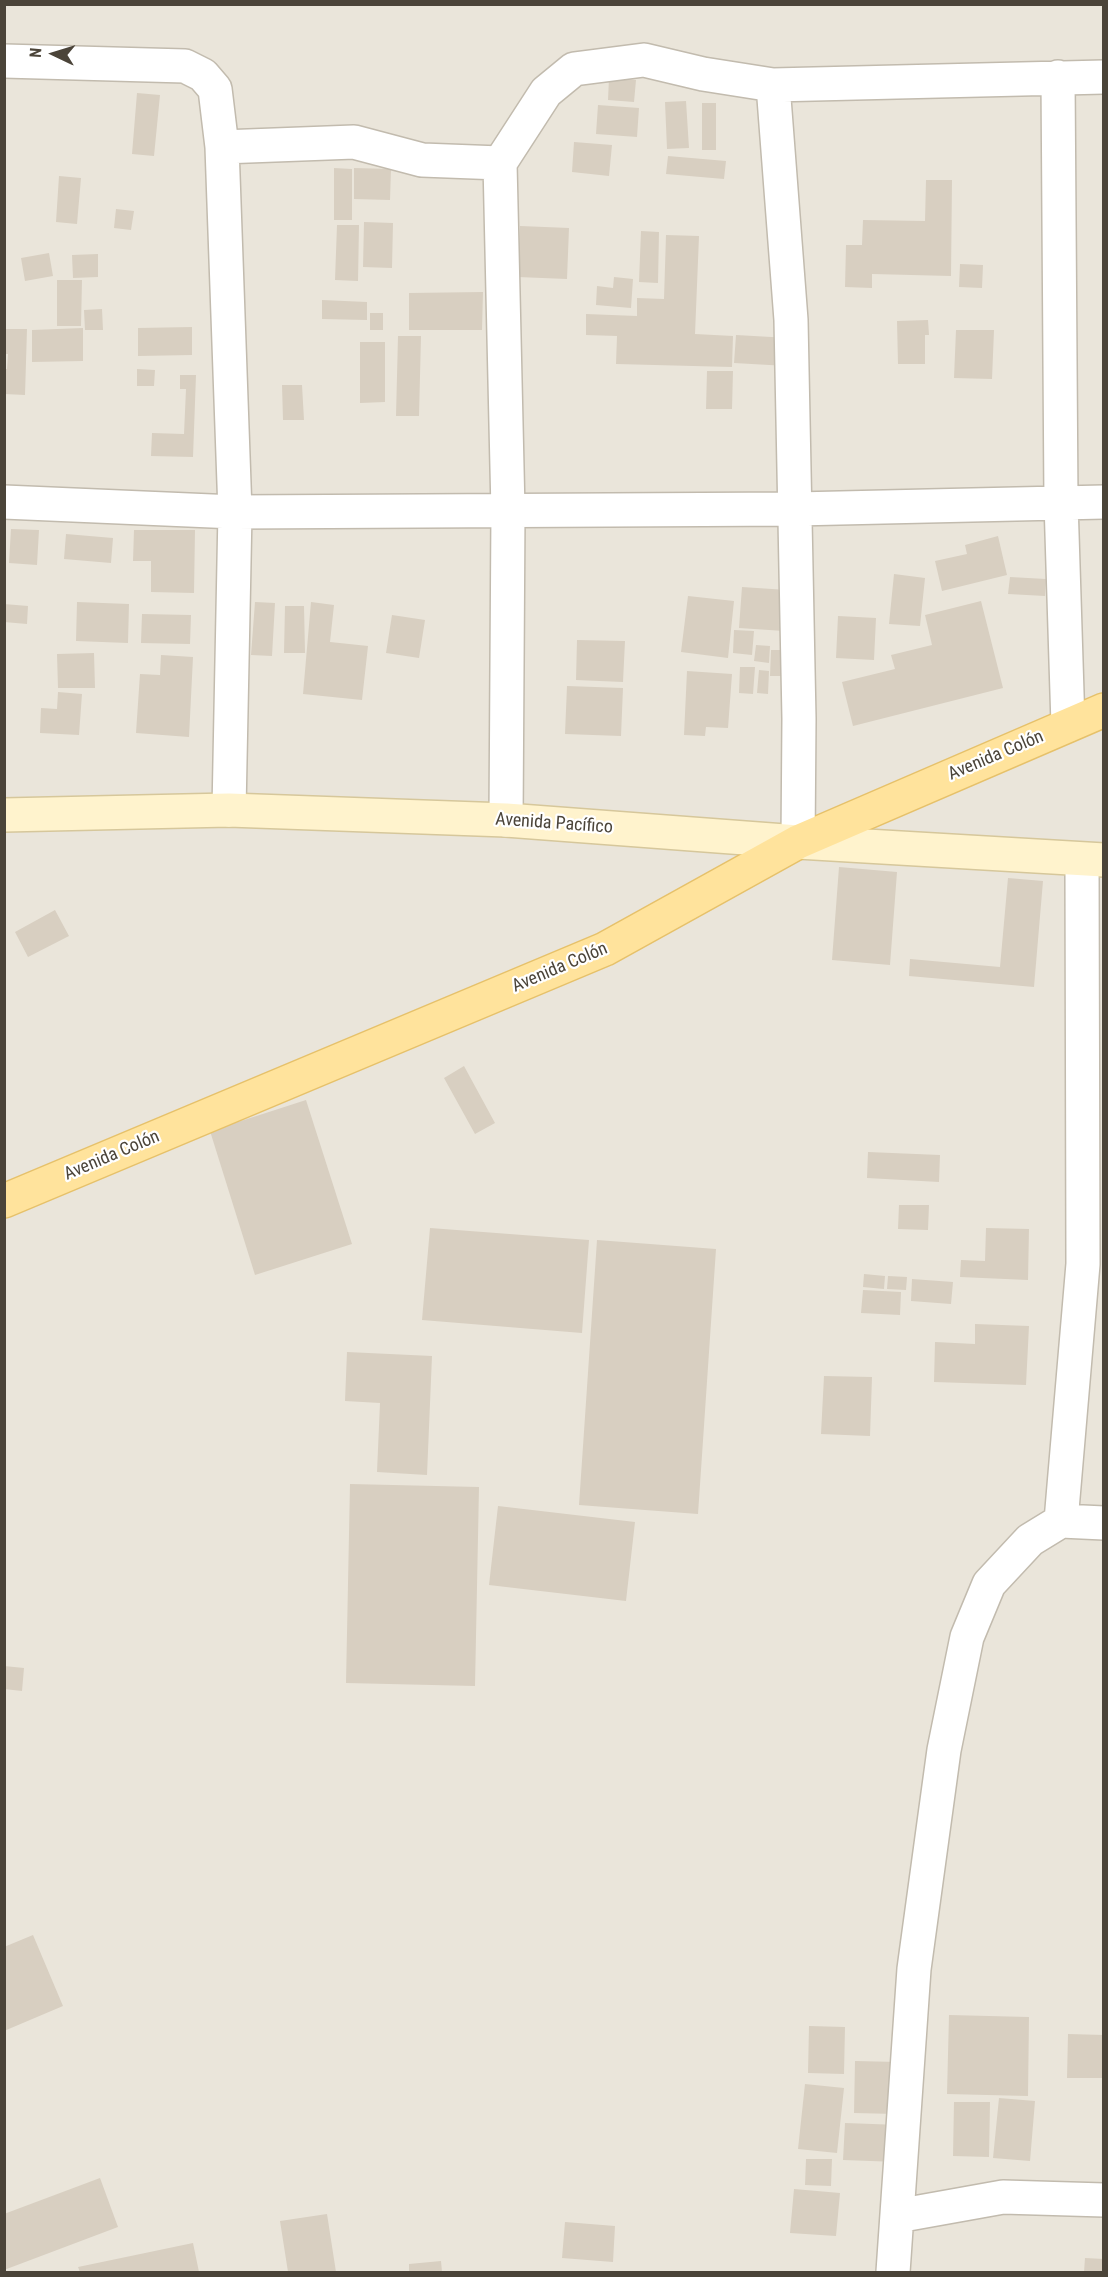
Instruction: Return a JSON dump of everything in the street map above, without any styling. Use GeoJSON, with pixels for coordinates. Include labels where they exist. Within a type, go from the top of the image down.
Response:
{"type":"FeatureCollection","features":[{"type":"Feature","properties":{"kind":"main road","name":"Avenida Colón"},"geometry":{"type":"LineString","coordinates":[[4,1201],[605,950],[798,842],[1104,710]]}},
{"type":"Feature","properties":{"kind":"street"},"geometry":{"type":"LineString","coordinates":[[507,820],[508,511],[500,163],[546,92],[574,69],[644,60],[703,74],[773,85],[1104,77]]}},
{"type":"Feature","properties":{"kind":"street"},"geometry":{"type":"LineString","coordinates":[[4,61],[185,66],[203,75],[215,89],[222,147],[235,512],[229,810]]}},
{"type":"Feature","properties":{"kind":"street"},"geometry":{"type":"LineString","coordinates":[[1058,77],[1061,502],[1068,725]]}},
{"type":"Feature","properties":{"kind":"street"},"geometry":{"type":"LineString","coordinates":[[773,85],[791,320],[799,719],[798,842]]}},
{"type":"Feature","properties":{"kind":"street"},"geometry":{"type":"LineString","coordinates":[[222,147],[354,141],[422,160],[500,163]]}},
{"type":"Feature","properties":{"kind":"street"},"geometry":{"type":"LineString","coordinates":[[4,502],[235,512],[795,509],[1104,502]]}},
{"type":"Feature","properties":{"kind":"street","name":"Avenida Pacífico"},"geometry":{"type":"LineString","coordinates":[[4,815],[229,810],[507,820],[798,842],[1093,860]]}},
{"type":"Feature","properties":{"kind":"street"},"geometry":{"type":"LineString","coordinates":[[1061,1521],[1093,1265],[1093,860]]}},
{"type":"Feature","properties":{"kind":"street"},"geometry":{"type":"LineString","coordinates":[[893,2272],[914,1969],[944,1750],[967,1637],[990,1584],[1030,1540],[1061,1521],[1104,1523]]}},
{"type":"Feature","properties":{"kind":"street"},"geometry":{"type":"LineString","coordinates":[[897,2216],[1003,2197],[1104,2200]]}},
{"type":"Feature","properties":{"kind":"shaded area"},"geometry":{"type":"Polygon","coordinates":[[[5,5],[1103,5],[1103,2272],[5,2272],[5,5]]]}},
{"type":"Feature","properties":{"kind":"building"},"geometry":{"type":"Polygon","coordinates":[[[609,78],[636,80],[634,102],[608,100],[609,78]]]}},
{"type":"Feature","properties":{"kind":"building"},"geometry":{"type":"Polygon","coordinates":[[[137,93],[160,95],[154,156],[132,154],[137,93]]]}},
{"type":"Feature","properties":{"kind":"building"},"geometry":{"type":"Polygon","coordinates":[[[686,101],[689,148],[667,149],[665,102],[686,101]]]}},
{"type":"Feature","properties":{"kind":"building"},"geometry":{"type":"Polygon","coordinates":[[[702,103],[716,103],[716,150],[702,150],[702,103]]]}},
{"type":"Feature","properties":{"kind":"building"},"geometry":{"type":"Polygon","coordinates":[[[598,105],[639,108],[637,137],[596,134],[598,105]]]}},
{"type":"Feature","properties":{"kind":"building"},"geometry":{"type":"Polygon","coordinates":[[[574,142],[612,145],[609,176],[572,172],[574,142]]]}},
{"type":"Feature","properties":{"kind":"building"},"geometry":{"type":"Polygon","coordinates":[[[668,156],[726,161],[724,179],[666,174],[668,156]]]}},
{"type":"Feature","properties":{"kind":"building"},"geometry":{"type":"Polygon","coordinates":[[[334,168],[352,169],[352,220],[334,220],[334,168]]]}},
{"type":"Feature","properties":{"kind":"building"},"geometry":{"type":"Polygon","coordinates":[[[354,168],[391,169],[390,200],[354,199],[354,168]]]}},
{"type":"Feature","properties":{"kind":"building"},"geometry":{"type":"Polygon","coordinates":[[[59,176],[81,178],[77,224],[56,222],[59,176]]]}},
{"type":"Feature","properties":{"kind":"building"},"geometry":{"type":"Polygon","coordinates":[[[926,180],[952,180],[951,276],[872,274],[872,288],[845,287],[846,245],[862,245],[863,220],[925,221],[926,180]]]}},
{"type":"Feature","properties":{"kind":"building"},"geometry":{"type":"Polygon","coordinates":[[[116,209],[134,211],[131,230],[114,228],[116,209]]]}},
{"type":"Feature","properties":{"kind":"building"},"geometry":{"type":"Polygon","coordinates":[[[364,222],[393,223],[392,268],[363,267],[364,222]]]}},
{"type":"Feature","properties":{"kind":"building"},"geometry":{"type":"Polygon","coordinates":[[[337,225],[359,225],[358,281],[335,280],[337,225]]]}},
{"type":"Feature","properties":{"kind":"building"},"geometry":{"type":"Polygon","coordinates":[[[520,226],[569,228],[567,279],[518,277],[520,226]]]}},
{"type":"Feature","properties":{"kind":"building"},"geometry":{"type":"Polygon","coordinates":[[[641,231],[659,232],[658,283],[639,282],[641,231]]]}},
{"type":"Feature","properties":{"kind":"building"},"geometry":{"type":"Polygon","coordinates":[[[666,235],[699,236],[695,334],[733,336],[732,367],[616,364],[617,336],[586,335],[586,314],[637,316],[637,298],[664,299],[666,235]]]}},
{"type":"Feature","properties":{"kind":"building"},"geometry":{"type":"Polygon","coordinates":[[[49,253],[53,276],[25,281],[21,258],[49,253]]]}},
{"type":"Feature","properties":{"kind":"building"},"geometry":{"type":"Polygon","coordinates":[[[98,254],[98,277],[73,278],[72,255],[98,254]]]}},
{"type":"Feature","properties":{"kind":"building"},"geometry":{"type":"Polygon","coordinates":[[[960,264],[983,265],[982,288],[959,287],[960,264]]]}},
{"type":"Feature","properties":{"kind":"building"},"geometry":{"type":"Polygon","coordinates":[[[614,277],[633,279],[631,308],[596,305],[597,286],[613,288],[614,277]]]}},
{"type":"Feature","properties":{"kind":"building"},"geometry":{"type":"Polygon","coordinates":[[[57,280],[82,280],[81,326],[57,326],[57,280]]]}},
{"type":"Feature","properties":{"kind":"building"},"geometry":{"type":"Polygon","coordinates":[[[483,292],[482,330],[409,330],[409,293],[483,292]]]}},
{"type":"Feature","properties":{"kind":"building"},"geometry":{"type":"Polygon","coordinates":[[[322,300],[367,302],[367,320],[322,319],[322,300]]]}},
{"type":"Feature","properties":{"kind":"building"},"geometry":{"type":"Polygon","coordinates":[[[102,309],[103,330],[85,330],[84,310],[102,309]]]}},
{"type":"Feature","properties":{"kind":"building"},"geometry":{"type":"Polygon","coordinates":[[[370,313],[383,313],[383,330],[370,330],[370,313]]]}},
{"type":"Feature","properties":{"kind":"building"},"geometry":{"type":"Polygon","coordinates":[[[928,320],[929,335],[925,335],[925,364],[898,364],[897,321],[928,320]]]}},
{"type":"Feature","properties":{"kind":"building"},"geometry":{"type":"Polygon","coordinates":[[[192,327],[192,355],[138,356],[138,328],[192,327]]]}},
{"type":"Feature","properties":{"kind":"building"},"geometry":{"type":"Polygon","coordinates":[[[83,328],[83,361],[32,362],[32,330],[83,328]]]}},
{"type":"Feature","properties":{"kind":"building"},"geometry":{"type":"Polygon","coordinates":[[[4,329],[27,329],[25,395],[4,394],[4,369],[7,369],[8,354],[4,354],[4,329]]]}},
{"type":"Feature","properties":{"kind":"building"},"geometry":{"type":"Polygon","coordinates":[[[956,330],[994,330],[992,379],[954,378],[956,330]]]}},
{"type":"Feature","properties":{"kind":"building"},"geometry":{"type":"Polygon","coordinates":[[[736,335],[789,338],[787,366],[734,363],[736,335]]]}},
{"type":"Feature","properties":{"kind":"building"},"geometry":{"type":"Polygon","coordinates":[[[398,336],[421,336],[419,416],[396,416],[398,336]]]}},
{"type":"Feature","properties":{"kind":"building"},"geometry":{"type":"Polygon","coordinates":[[[360,342],[385,342],[385,402],[360,403],[360,342]]]}},
{"type":"Feature","properties":{"kind":"building"},"geometry":{"type":"Polygon","coordinates":[[[137,369],[155,370],[154,386],[137,386],[137,369]]]}},
{"type":"Feature","properties":{"kind":"building"},"geometry":{"type":"Polygon","coordinates":[[[707,371],[733,371],[732,409],[706,409],[707,371]]]}},
{"type":"Feature","properties":{"kind":"building"},"geometry":{"type":"Polygon","coordinates":[[[180,375],[196,375],[193,457],[151,456],[152,433],[184,434],[186,389],[180,389],[180,375]]]}},
{"type":"Feature","properties":{"kind":"building"},"geometry":{"type":"Polygon","coordinates":[[[282,385],[302,385],[304,420],[283,420],[282,385]]]}},
{"type":"Feature","properties":{"kind":"building"},"geometry":{"type":"Polygon","coordinates":[[[11,529],[39,530],[37,565],[9,563],[11,529]]]}},
{"type":"Feature","properties":{"kind":"building"},"geometry":{"type":"Polygon","coordinates":[[[134,530],[195,530],[194,593],[151,592],[151,561],[133,561],[134,530]]]}},
{"type":"Feature","properties":{"kind":"building"},"geometry":{"type":"Polygon","coordinates":[[[66,534],[113,538],[111,563],[64,559],[66,534]]]}},
{"type":"Feature","properties":{"kind":"building"},"geometry":{"type":"Polygon","coordinates":[[[998,536],[1007,575],[942,591],[935,561],[967,554],[965,545],[998,536]]]}},
{"type":"Feature","properties":{"kind":"building"},"geometry":{"type":"Polygon","coordinates":[[[894,574],[925,578],[920,626],[889,624],[894,574]]]}},
{"type":"Feature","properties":{"kind":"building"},"geometry":{"type":"Polygon","coordinates":[[[1010,577],[1046,579],[1045,596],[1008,594],[1010,577]]]}},
{"type":"Feature","properties":{"kind":"building"},"geometry":{"type":"Polygon","coordinates":[[[742,587],[787,590],[784,631],[739,628],[742,587]]]}},
{"type":"Feature","properties":{"kind":"building"},"geometry":{"type":"Polygon","coordinates":[[[688,596],[734,601],[728,658],[681,652],[688,596]]]}},
{"type":"Feature","properties":{"kind":"building"},"geometry":{"type":"Polygon","coordinates":[[[981,601],[1003,688],[853,726],[842,682],[895,669],[891,655],[932,645],[925,615],[981,601]]]}},
{"type":"Feature","properties":{"kind":"building"},"geometry":{"type":"Polygon","coordinates":[[[77,602],[129,604],[128,643],[76,641],[77,602]]]}},
{"type":"Feature","properties":{"kind":"building"},"geometry":{"type":"Polygon","coordinates":[[[255,602],[275,603],[272,656],[251,655],[255,602]]]}},
{"type":"Feature","properties":{"kind":"building"},"geometry":{"type":"Polygon","coordinates":[[[311,602],[334,605],[330,642],[368,646],[362,700],[303,694],[311,602]]]}},
{"type":"Feature","properties":{"kind":"building"},"geometry":{"type":"Polygon","coordinates":[[[4,604],[28,606],[27,624],[4,622],[4,604]]]}},
{"type":"Feature","properties":{"kind":"building"},"geometry":{"type":"Polygon","coordinates":[[[285,606],[304,606],[305,653],[284,653],[285,606]]]}},
{"type":"Feature","properties":{"kind":"building"},"geometry":{"type":"Polygon","coordinates":[[[142,614],[191,615],[190,644],[141,643],[142,614]]]}},
{"type":"Feature","properties":{"kind":"building"},"geometry":{"type":"Polygon","coordinates":[[[392,615],[425,620],[419,658],[386,653],[392,615]]]}},
{"type":"Feature","properties":{"kind":"building"},"geometry":{"type":"Polygon","coordinates":[[[838,616],[876,618],[874,660],[836,658],[838,616]]]}},
{"type":"Feature","properties":{"kind":"building"},"geometry":{"type":"Polygon","coordinates":[[[734,630],[754,631],[752,655],[733,653],[734,630]]]}},
{"type":"Feature","properties":{"kind":"building"},"geometry":{"type":"Polygon","coordinates":[[[577,640],[625,641],[623,682],[576,680],[577,640]]]}},
{"type":"Feature","properties":{"kind":"building"},"geometry":{"type":"Polygon","coordinates":[[[756,645],[770,646],[769,663],[754,661],[756,645]]]}},
{"type":"Feature","properties":{"kind":"building"},"geometry":{"type":"Polygon","coordinates":[[[771,650],[784,650],[783,676],[770,676],[771,650]]]}},
{"type":"Feature","properties":{"kind":"building"},"geometry":{"type":"Polygon","coordinates":[[[94,653],[95,688],[58,688],[57,654],[94,653]]]}},
{"type":"Feature","properties":{"kind":"building"},"geometry":{"type":"Polygon","coordinates":[[[161,655],[193,657],[189,737],[136,733],[140,674],[160,675],[161,655]]]}},
{"type":"Feature","properties":{"kind":"building"},"geometry":{"type":"Polygon","coordinates":[[[740,667],[755,667],[753,694],[739,693],[740,667]]]}},
{"type":"Feature","properties":{"kind":"building"},"geometry":{"type":"Polygon","coordinates":[[[759,670],[769,671],[768,694],[757,693],[759,670]]]}},
{"type":"Feature","properties":{"kind":"building"},"geometry":{"type":"Polygon","coordinates":[[[687,671],[732,674],[728,728],[706,727],[705,736],[684,735],[687,671]]]}},
{"type":"Feature","properties":{"kind":"building"},"geometry":{"type":"Polygon","coordinates":[[[567,686],[623,688],[621,736],[565,734],[567,686]]]}},
{"type":"Feature","properties":{"kind":"building"},"geometry":{"type":"Polygon","coordinates":[[[58,692],[82,694],[79,735],[40,733],[41,708],[57,709],[58,692]]]}},
{"type":"Feature","properties":{"kind":"building"},"geometry":{"type":"Polygon","coordinates":[[[839,867],[897,872],[890,965],[832,960],[839,867]]]}},
{"type":"Feature","properties":{"kind":"building"},"geometry":{"type":"Polygon","coordinates":[[[1008,878],[1043,881],[1034,987],[909,976],[910,959],[1000,967],[1008,878]]]}},
{"type":"Feature","properties":{"kind":"building"},"geometry":{"type":"Polygon","coordinates":[[[55,910],[69,936],[28,957],[15,932],[55,910]]]}},
{"type":"Feature","properties":{"kind":"building"},"geometry":{"type":"Polygon","coordinates":[[[464,1066],[495,1123],[475,1134],[444,1078],[464,1066]]]}},
{"type":"Feature","properties":{"kind":"building"},"geometry":{"type":"Polygon","coordinates":[[[306,1100],[352,1244],[255,1275],[210,1131],[306,1100]]]}},
{"type":"Feature","properties":{"kind":"building"},"geometry":{"type":"Polygon","coordinates":[[[868,1152],[940,1155],[939,1182],[867,1178],[868,1152]]]}},
{"type":"Feature","properties":{"kind":"building"},"geometry":{"type":"Polygon","coordinates":[[[899,1205],[929,1205],[928,1230],[898,1229],[899,1205]]]}},
{"type":"Feature","properties":{"kind":"building"},"geometry":{"type":"Polygon","coordinates":[[[430,1228],[589,1240],[582,1333],[422,1320],[430,1228]]]}},
{"type":"Feature","properties":{"kind":"building"},"geometry":{"type":"Polygon","coordinates":[[[986,1228],[1029,1229],[1028,1280],[960,1277],[961,1260],[985,1261],[986,1228]]]}},
{"type":"Feature","properties":{"kind":"building"},"geometry":{"type":"Polygon","coordinates":[[[597,1240],[716,1249],[698,1514],[579,1505],[597,1240]]]}},
{"type":"Feature","properties":{"kind":"building"},"geometry":{"type":"Polygon","coordinates":[[[864,1274],[885,1276],[884,1289],[863,1287],[864,1274]]]}},
{"type":"Feature","properties":{"kind":"building"},"geometry":{"type":"Polygon","coordinates":[[[888,1276],[907,1277],[906,1290],[887,1289],[888,1276]]]}},
{"type":"Feature","properties":{"kind":"building"},"geometry":{"type":"Polygon","coordinates":[[[912,1279],[953,1282],[951,1304],[911,1301],[912,1279]]]}},
{"type":"Feature","properties":{"kind":"building"},"geometry":{"type":"Polygon","coordinates":[[[863,1290],[901,1292],[900,1315],[861,1313],[863,1290]]]}},
{"type":"Feature","properties":{"kind":"building"},"geometry":{"type":"Polygon","coordinates":[[[975,1324],[1029,1326],[1026,1385],[934,1382],[935,1342],[975,1344],[975,1324]]]}},
{"type":"Feature","properties":{"kind":"building"},"geometry":{"type":"Polygon","coordinates":[[[347,1352],[432,1356],[427,1475],[377,1472],[380,1403],[345,1401],[347,1352]]]}},
{"type":"Feature","properties":{"kind":"building"},"geometry":{"type":"Polygon","coordinates":[[[824,1376],[872,1377],[870,1436],[821,1434],[824,1376]]]}},
{"type":"Feature","properties":{"kind":"building"},"geometry":{"type":"Polygon","coordinates":[[[350,1484],[479,1487],[475,1686],[346,1683],[350,1484]]]}},
{"type":"Feature","properties":{"kind":"building"},"geometry":{"type":"Polygon","coordinates":[[[498,1506],[635,1522],[626,1601],[489,1585],[498,1506]]]}},
{"type":"Feature","properties":{"kind":"building"},"geometry":{"type":"Polygon","coordinates":[[[4,1666],[24,1668],[22,1691],[4,1689],[4,1666]]]}},
{"type":"Feature","properties":{"kind":"building"},"geometry":{"type":"Polygon","coordinates":[[[33,1935],[63,2006],[4,2031],[4,1947],[33,1935]]]}},
{"type":"Feature","properties":{"kind":"building"},"geometry":{"type":"Polygon","coordinates":[[[949,2015],[1029,2017],[1028,2096],[947,2094],[949,2015]]]}},
{"type":"Feature","properties":{"kind":"building"},"geometry":{"type":"Polygon","coordinates":[[[809,2026],[845,2027],[844,2074],[808,2073],[809,2026]]]}},
{"type":"Feature","properties":{"kind":"building"},"geometry":{"type":"Polygon","coordinates":[[[1068,2034],[1104,2035],[1104,2078],[1067,2078],[1068,2034]]]}},
{"type":"Feature","properties":{"kind":"building"},"geometry":{"type":"Polygon","coordinates":[[[855,2061],[898,2062],[896,2114],[854,2113],[855,2061]]]}},
{"type":"Feature","properties":{"kind":"building"},"geometry":{"type":"Polygon","coordinates":[[[805,2084],[844,2088],[837,2153],[798,2149],[805,2084]]]}},
{"type":"Feature","properties":{"kind":"building"},"geometry":{"type":"Polygon","coordinates":[[[999,2098],[1035,2101],[1030,2161],[993,2158],[999,2098]]]}},
{"type":"Feature","properties":{"kind":"building"},"geometry":{"type":"Polygon","coordinates":[[[954,2102],[990,2102],[989,2157],[953,2156],[954,2102]]]}},
{"type":"Feature","properties":{"kind":"building"},"geometry":{"type":"Polygon","coordinates":[[[845,2123],[900,2125],[898,2162],[843,2160],[845,2123]]]}},
{"type":"Feature","properties":{"kind":"building"},"geometry":{"type":"Polygon","coordinates":[[[806,2159],[832,2159],[831,2186],[805,2185],[806,2159]]]}},
{"type":"Feature","properties":{"kind":"building"},"geometry":{"type":"Polygon","coordinates":[[[100,2178],[118,2227],[4,2270],[4,2214],[100,2178]]]}},
{"type":"Feature","properties":{"kind":"building"},"geometry":{"type":"Polygon","coordinates":[[[794,2189],[840,2193],[836,2236],[790,2233],[794,2189]]]}},
{"type":"Feature","properties":{"kind":"building"},"geometry":{"type":"Polygon","coordinates":[[[327,2214],[336,2272],[288,2272],[280,2221],[327,2214]]]}},
{"type":"Feature","properties":{"kind":"building"},"geometry":{"type":"Polygon","coordinates":[[[565,2222],[615,2226],[613,2262],[562,2258],[565,2222]]]}},
{"type":"Feature","properties":{"kind":"building"},"geometry":{"type":"Polygon","coordinates":[[[193,2243],[199,2272],[80,2272],[78,2267],[193,2243]]]}},
{"type":"Feature","properties":{"kind":"building"},"geometry":{"type":"Polygon","coordinates":[[[1085,2258],[1104,2259],[1104,2272],[1084,2272],[1085,2258]]]}},
{"type":"Feature","properties":{"kind":"building"},"geometry":{"type":"Polygon","coordinates":[[[441,2261],[442,2272],[409,2272],[409,2264],[441,2261]]]}}]}
